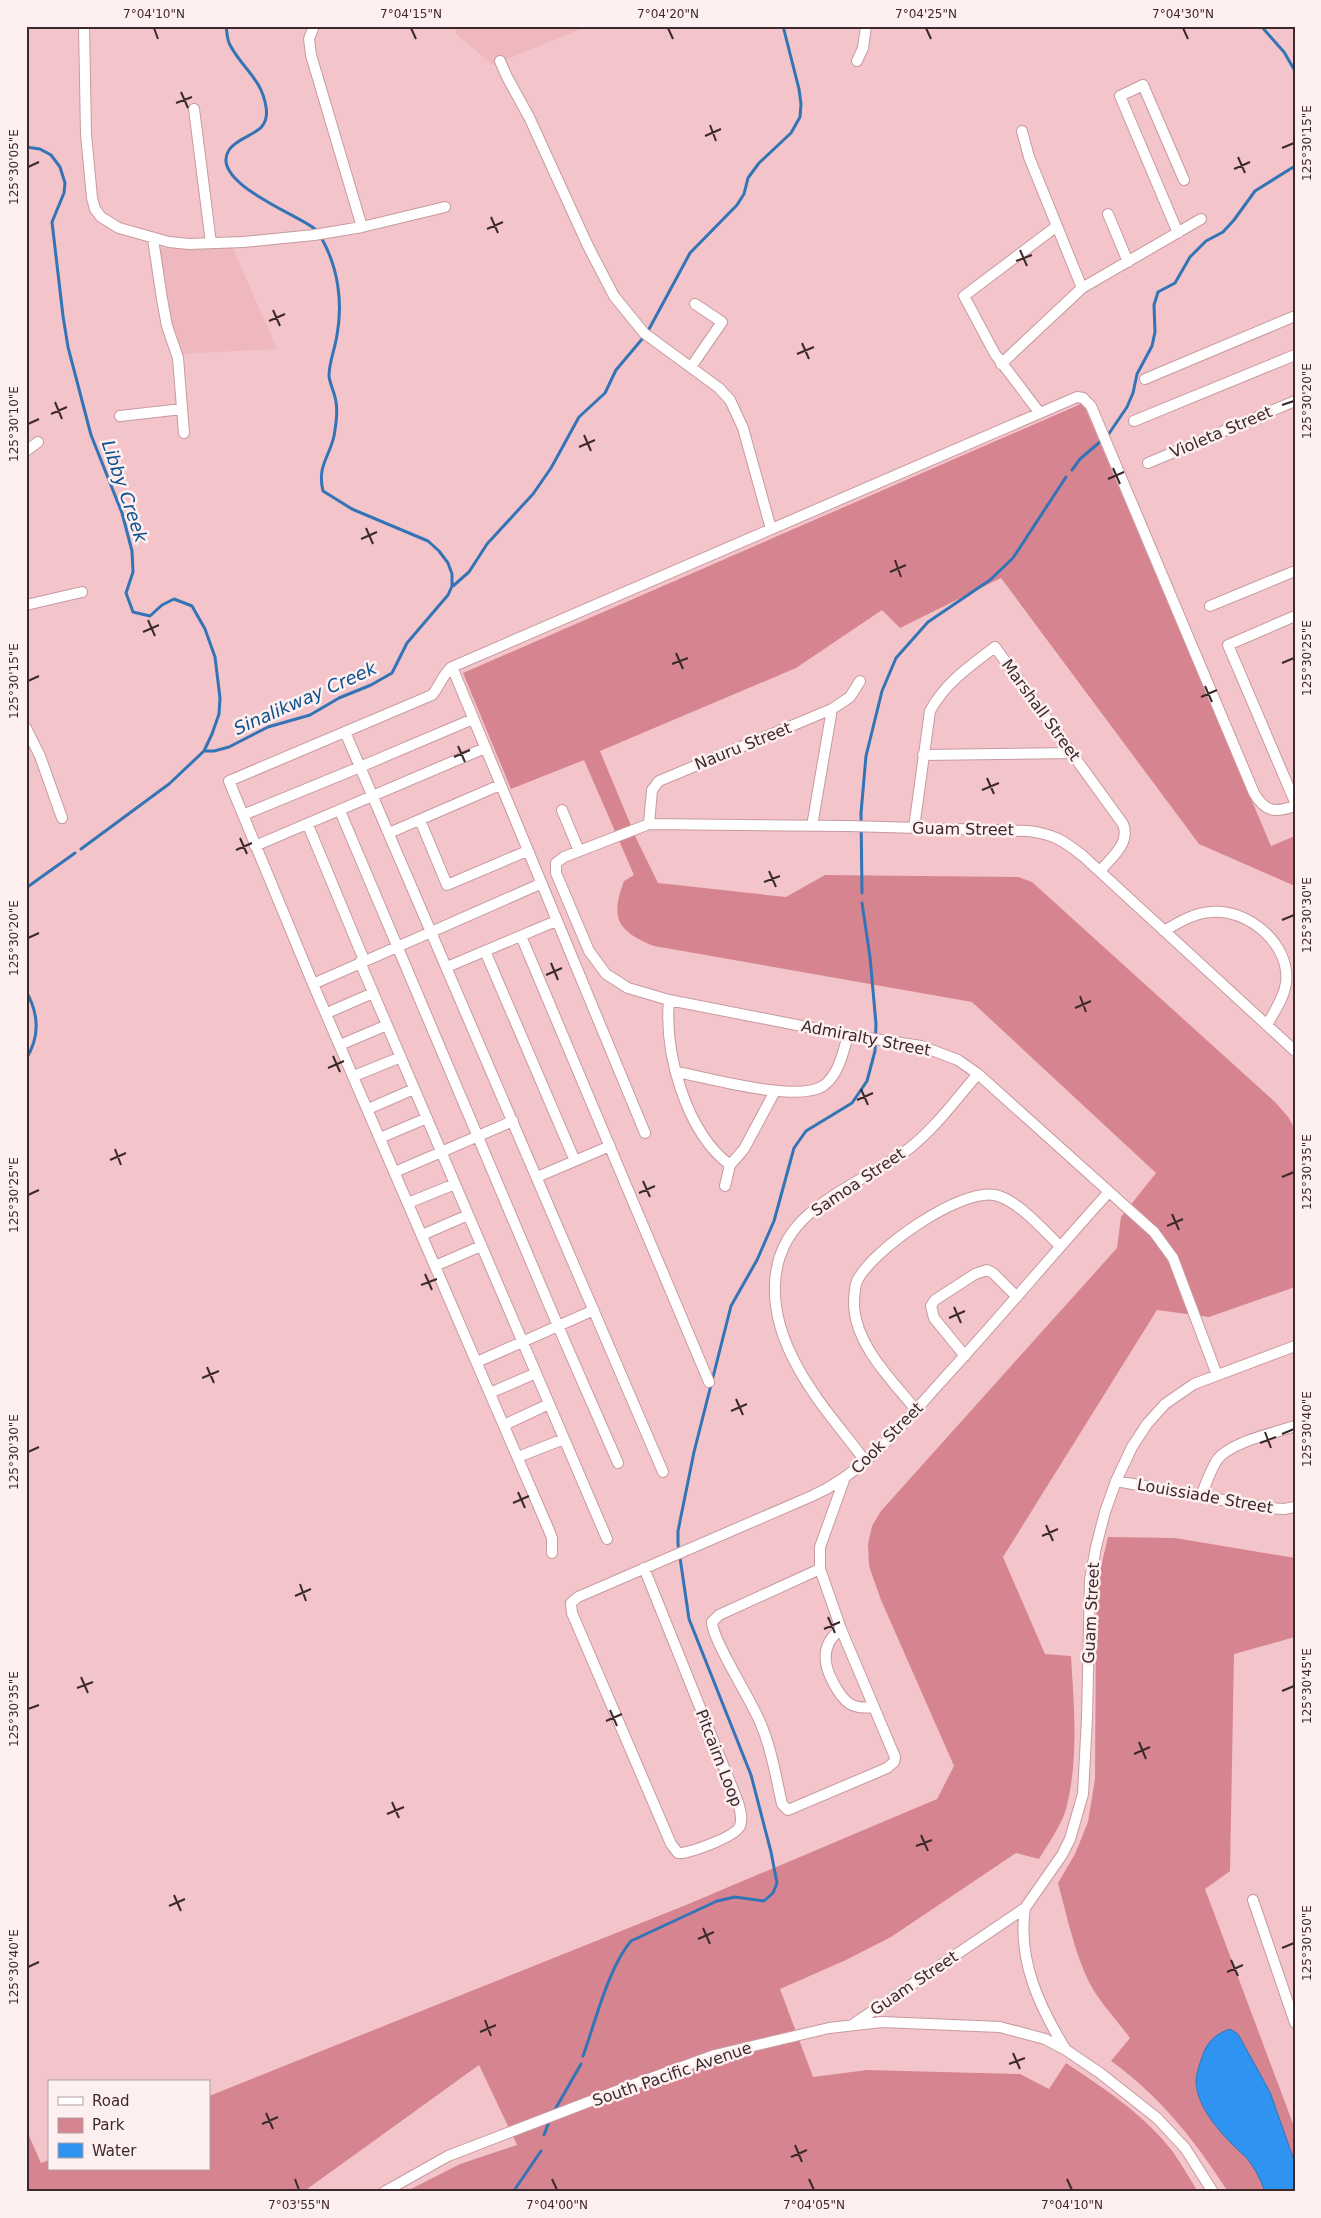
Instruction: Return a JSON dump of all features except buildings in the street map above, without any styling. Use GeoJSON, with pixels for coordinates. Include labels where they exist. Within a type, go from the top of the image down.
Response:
{"type":"FeatureCollection","features":[{"type":"Feature","properties":{"kind":"street"},"geometry":{"type":"LineString","coordinates":[[84,26],[87,150],[92,198],[95,209],[101,217],[114,226],[153,239],[189,244],[212,243],[286,238],[362,227],[445,207]]}},
{"type":"Feature","properties":{"kind":"street"},"geometry":{"type":"LineString","coordinates":[[314,26],[309,40],[311,55],[362,227]]}},
{"type":"Feature","properties":{"kind":"street"},"geometry":{"type":"LineString","coordinates":[[858,60],[863,48],[866,26]]}},
{"type":"Feature","properties":{"kind":"street"},"geometry":{"type":"LineString","coordinates":[[500,60],[588,246],[614,296],[644,333],[720,388],[730,400],[737,414],[771,529]]}},
{"type":"Feature","properties":{"kind":"street"},"geometry":{"type":"LineString","coordinates":[[1178,233],[1120,96],[1143,85],[1184,180]]}},
{"type":"Feature","properties":{"kind":"street"},"geometry":{"type":"LineString","coordinates":[[194,109],[212,243]]}},
{"type":"Feature","properties":{"kind":"street"},"geometry":{"type":"LineString","coordinates":[[1022,130],[1029,157],[1082,288]]}},
{"type":"Feature","properties":{"kind":"street"},"geometry":{"type":"LineString","coordinates":[[1108,214],[1128,262]]}},
{"type":"Feature","properties":{"kind":"street"},"geometry":{"type":"LineString","coordinates":[[1002,364],[1082,288],[1201,219]]}},
{"type":"Feature","properties":{"kind":"street"},"geometry":{"type":"LineString","coordinates":[[1040,412],[1002,364],[964,296],[1057,226]]}},
{"type":"Feature","properties":{"kind":"street"},"geometry":{"type":"LineString","coordinates":[[153,239],[166,317],[178,358],[184,433]]}},
{"type":"Feature","properties":{"kind":"street"},"geometry":{"type":"LineString","coordinates":[[691,367],[722,322],[695,304]]}},
{"type":"Feature","properties":{"kind":"street"},"geometry":{"type":"LineString","coordinates":[[1145,379],[1295,316]]}},
{"type":"Feature","properties":{"kind":"street"},"geometry":{"type":"LineString","coordinates":[[1134,421],[1295,355]]}},
{"type":"Feature","properties":{"kind":"street"},"geometry":{"type":"LineString","coordinates":[[552,1553],[550,1533],[313,984],[228,781],[432,694],[438,688],[446,672],[452,667],[1077,397],[1088,401],[1254,793],[1258,800],[1269,810],[1280,811],[1295,806]]}},
{"type":"Feature","properties":{"kind":"street","name":"Violeta Street"},"geometry":{"type":"LineString","coordinates":[[1148,463],[1295,401]]}},
{"type":"Feature","properties":{"kind":"street"},"geometry":{"type":"LineString","coordinates":[[120,416],[182,409]]}},
{"type":"Feature","properties":{"kind":"street"},"geometry":{"type":"LineString","coordinates":[[26,451],[38,442]]}},
{"type":"Feature","properties":{"kind":"street"},"geometry":{"type":"LineString","coordinates":[[1210,606],[1295,571]]}},
{"type":"Feature","properties":{"kind":"street"},"geometry":{"type":"LineString","coordinates":[[26,605],[82,592]]}},
{"type":"Feature","properties":{"kind":"street"},"geometry":{"type":"LineString","coordinates":[[1295,616],[1228,645],[1295,802]]}},
{"type":"Feature","properties":{"kind":"street","name":"Marshall Street"},"geometry":{"type":"LineString","coordinates":[[914,828],[930,711],[938,697],[962,672],[994,647],[1123,824],[1126,831],[1123,844],[1100,871]]}},
{"type":"Feature","properties":{"kind":"street"},"geometry":{"type":"LineString","coordinates":[[452,667],[540,884],[645,1133]]}},
{"type":"Feature","properties":{"kind":"street","name":"Nauru Street"},"geometry":{"type":"LineString","coordinates":[[650,824],[652,790],[659,781],[832,709],[850,697],[860,681]]}},
{"type":"Feature","properties":{"kind":"street"},"geometry":{"type":"LineString","coordinates":[[812,826],[832,709]]}},
{"type":"Feature","properties":{"kind":"street"},"geometry":{"type":"LineString","coordinates":[[242,815],[473,719]]}},
{"type":"Feature","properties":{"kind":"street"},"geometry":{"type":"LineString","coordinates":[[26,728],[40,756],[62,818]]}},
{"type":"Feature","properties":{"kind":"street"},"geometry":{"type":"LineString","coordinates":[[345,732],[538,1177],[663,1472]]}},
{"type":"Feature","properties":{"kind":"street"},"geometry":{"type":"LineString","coordinates":[[256,846],[485,748]]}},
{"type":"Feature","properties":{"kind":"street"},"geometry":{"type":"LineString","coordinates":[[923,755],[1072,753]]}},
{"type":"Feature","properties":{"kind":"street"},"geometry":{"type":"LineString","coordinates":[[389,833],[500,785]]}},
{"type":"Feature","properties":{"kind":"street"},"geometry":{"type":"LineString","coordinates":[[562,810],[579,851]]}},
{"type":"Feature","properties":{"kind":"street"},"geometry":{"type":"LineString","coordinates":[[340,811],[618,1463]]}},
{"type":"Feature","properties":{"kind":"street"},"geometry":{"type":"LineString","coordinates":[[420,820],[447,885],[527,851]]}},
{"type":"Feature","properties":{"kind":"street","name":"Guam Street"},"geometry":{"type":"LineString","coordinates":[[556,863],[564,857],[650,824],[848,826],[1045,833],[1061,839],[1100,871],[1295,1051]]}},
{"type":"Feature","properties":{"kind":"street"},"geometry":{"type":"LineString","coordinates":[[308,825],[373,993],[607,1539]]}},
{"type":"Feature","properties":{"kind":"street","name":"Admiralty Street"},"geometry":{"type":"LineString","coordinates":[[556,863],[556,874],[589,951],[606,974],[628,988],[669,1000],[848,1035],[921,1046],[958,1060],[978,1074],[1108,1193],[1154,1232],[1168,1251],[1218,1375]]}},
{"type":"Feature","properties":{"kind":"street"},"geometry":{"type":"LineString","coordinates":[[313,984],[540,884]]}},
{"type":"Feature","properties":{"kind":"street"},"geometry":{"type":"LineString","coordinates":[[1164,930],[1194,915],[1210,912],[1234,914],[1249,920],[1264,931],[1281,956],[1286,981],[1284,992],[1267,1025]]}},
{"type":"Feature","properties":{"kind":"street"},"geometry":{"type":"LineString","coordinates":[[447,968],[556,921]]}},
{"type":"Feature","properties":{"kind":"street"},"geometry":{"type":"LineString","coordinates":[[521,936],[709,1382]]}},
{"type":"Feature","properties":{"kind":"street"},"geometry":{"type":"LineString","coordinates":[[485,951],[575,1161]]}},
{"type":"Feature","properties":{"kind":"street"},"geometry":{"type":"LineString","coordinates":[[327,1013],[373,993]]}},
{"type":"Feature","properties":{"kind":"street"},"geometry":{"type":"LineString","coordinates":[[669,1000],[667,1022],[669,1040],[677,1072],[692,1115],[702,1135],[714,1152],[730,1165]]}},
{"type":"Feature","properties":{"kind":"street"},"geometry":{"type":"LineString","coordinates":[[340,1045],[387,1025]]}},
{"type":"Feature","properties":{"kind":"street"},"geometry":{"type":"LineString","coordinates":[[677,1072],[775,1091],[813,1092],[825,1085],[835,1072],[848,1035]]}},
{"type":"Feature","properties":{"kind":"street"},"geometry":{"type":"LineString","coordinates":[[354,1076],[400,1057]]}},
{"type":"Feature","properties":{"kind":"street","name":"Samoa Street"},"geometry":{"type":"LineString","coordinates":[[866,1462],[807,1383],[788,1346],[778,1316],[774,1291],[780,1253],[798,1224],[810,1213],[845,1188],[912,1146],[926,1133],[978,1074]]}},
{"type":"Feature","properties":{"kind":"street"},"geometry":{"type":"LineString","coordinates":[[368,1109],[414,1089]]}},
{"type":"Feature","properties":{"kind":"street"},"geometry":{"type":"LineString","coordinates":[[725,1186],[730,1165],[744,1149],[775,1091]]}},
{"type":"Feature","properties":{"kind":"street"},"geometry":{"type":"LineString","coordinates":[[380,1138],[427,1118]]}},
{"type":"Feature","properties":{"kind":"street"},"geometry":{"type":"LineString","coordinates":[[395,1172],[514,1122]]}},
{"type":"Feature","properties":{"kind":"street"},"geometry":{"type":"LineString","coordinates":[[538,1177],[610,1146]]}},
{"type":"Feature","properties":{"kind":"street"},"geometry":{"type":"LineString","coordinates":[[408,1203],[455,1184]]}},
{"type":"Feature","properties":{"kind":"street","name":"Cook Street"},"geometry":{"type":"LineString","coordinates":[[572,1602],[578,1596],[823,1492],[844,1480],[866,1462],[916,1410],[1108,1193]]}},
{"type":"Feature","properties":{"kind":"street"},"geometry":{"type":"LineString","coordinates":[[916,1410],[879,1363],[858,1326],[854,1308],[857,1282],[877,1255],[934,1214],[966,1198],[980,1195],[993,1195],[1005,1198],[1060,1246]]}},
{"type":"Feature","properties":{"kind":"street"},"geometry":{"type":"LineString","coordinates":[[422,1235],[468,1215]]}},
{"type":"Feature","properties":{"kind":"street"},"geometry":{"type":"LineString","coordinates":[[435,1266],[481,1246]]}},
{"type":"Feature","properties":{"kind":"street"},"geometry":{"type":"LineString","coordinates":[[965,1356],[934,1318],[931,1306],[935,1300],[975,1274],[987,1270],[993,1273],[1017,1297]]}},
{"type":"Feature","properties":{"kind":"street"},"geometry":{"type":"LineString","coordinates":[[477,1362],[594,1310]]}},
{"type":"Feature","properties":{"kind":"street","name":"Guam Street"},"geometry":{"type":"LineString","coordinates":[[853,2024],[1025,1908],[1062,1855],[1070,1838],[1081,1801],[1086,1738],[1090,1580],[1096,1547],[1116,1481],[1132,1447],[1147,1424],[1165,1404],[1194,1384],[1295,1346]]}},
{"type":"Feature","properties":{"kind":"street"},"geometry":{"type":"LineString","coordinates":[[490,1393],[536,1373]]}},
{"type":"Feature","properties":{"kind":"street"},"geometry":{"type":"LineString","coordinates":[[504,1425],[549,1404]]}},
{"type":"Feature","properties":{"kind":"street"},"geometry":{"type":"LineString","coordinates":[[1201,1496],[1218,1458],[1228,1450],[1239,1444],[1295,1426]]}},
{"type":"Feature","properties":{"kind":"street"},"geometry":{"type":"LineString","coordinates":[[518,1457],[564,1438]]}},
{"type":"Feature","properties":{"kind":"street"},"geometry":{"type":"LineString","coordinates":[[820,1569],[718,1615],[712,1622],[712,1628],[761,1725],[784,1808],[794,1810],[887,1768],[894,1762],[894,1751],[841,1629],[820,1569],[820,1547],[844,1480]]}},
{"type":"Feature","properties":{"kind":"street","name":"Louissiade Street"},"geometry":{"type":"LineString","coordinates":[[1116,1481],[1267,1508],[1284,1509],[1295,1507]]}},
{"type":"Feature","properties":{"kind":"street","name":"Pitcairn Loop"},"geometry":{"type":"LineString","coordinates":[[572,1602],[572,1613],[674,1849],[678,1853],[687,1852],[731,1835],[741,1824],[738,1802],[644,1568]]}},
{"type":"Feature","properties":{"kind":"street"},"geometry":{"type":"LineString","coordinates":[[841,1629],[830,1639],[826,1647],[825,1661],[830,1676],[836,1688],[850,1704],[874,1707]]}},
{"type":"Feature","properties":{"kind":"street"},"geometry":{"type":"LineString","coordinates":[[1253,1900],[1295,2023]]}},
{"type":"Feature","properties":{"kind":"street"},"geometry":{"type":"LineString","coordinates":[[1025,1908],[1023,1937],[1030,1973],[1053,2028],[1066,2050]]}},
{"type":"Feature","properties":{"kind":"street","name":"South Pacific Avenue"},"geometry":{"type":"LineString","coordinates":[[384,2192],[423,2168],[448,2156],[635,2084],[732,2050],[853,2024],[912,2023],[1000,2027],[1045,2039],[1066,2050],[1100,2073],[1157,2118],[1185,2148],[1213,2192]]}},
{"type":"Feature","properties":{"kind":"shaded area"},"geometry":{"type":"Polygon","coordinates":[[[456,26],[588,26],[493,65],[456,34],[456,26]]]}},
{"type":"Feature","properties":{"kind":"shaded area"},"geometry":{"type":"Polygon","coordinates":[[[232,246],[277,349],[182,354],[176,332],[171,328],[158,248],[232,246]]]}},
{"type":"Feature","properties":{"kind":"green space"},"geometry":{"type":"Polygon","coordinates":[[[1083,403],[1271,846],[1295,836],[1295,886],[1199,844],[1001,578],[900,628],[882,610],[796,668],[600,751],[637,840],[658,883],[786,897],[825,875],[1018,877],[1032,882],[1275,1102],[1289,1118],[1295,1130],[1295,1287],[1209,1317],[1157,1310],[1003,1557],[1045,1654],[1071,1656],[1075,1733],[1073,1771],[1066,1809],[1054,1835],[1039,1859],[1016,1853],[891,1937],[846,1960],[780,1989],[813,2077],[867,2070],[1020,2074],[1049,2089],[1066,2063],[1110,2093],[1150,2126],[1173,2152],[1198,2192],[405,2192],[460,2164],[517,2145],[479,2065],[303,2192],[26,2192],[26,2129],[41,2163],[48,2160],[48,2170],[210,2170],[210,2096],[686,1905],[937,1799],[954,1766],[881,1600],[869,1566],[868,1544],[872,1526],[881,1511],[1117,1248],[1121,1217],[1156,1173],[972,1002],[654,946],[632,935],[620,922],[618,905],[624,881],[634,875],[584,760],[511,789],[463,673],[1083,403]]]}},
{"type":"Feature","properties":{"kind":"green space"},"geometry":{"type":"Polygon","coordinates":[[[1108,1537],[1175,1538],[1295,1558],[1295,1637],[1234,1654],[1230,1871],[1205,1889],[1295,2129],[1295,2192],[1228,2192],[1190,2138],[1161,2104],[1129,2074],[1111,2061],[1130,2038],[1103,2004],[1089,1982],[1071,1933],[1058,1883],[1075,1854],[1088,1822],[1095,1779],[1096,1622],[1099,1575],[1108,1537]]]}},
{"type":"Feature","properties":{"kind":"water"},"geometry":{"type":"Polygon","coordinates":[[[1230,2029],[1238,2034],[1270,2092],[1295,2163],[1295,2192],[1265,2192],[1252,2164],[1215,2125],[1200,2101],[1196,2080],[1204,2052],[1212,2039],[1230,2029]]]}},
{"type":"Feature","properties":{"kind":"waterway","name":"Sinalikway Creek"},"geometry":{"type":"LineString","coordinates":[[226,26],[230,45],[256,81],[264,97],[266,107],[264,124],[254,133],[234,144],[229,150],[226,162],[231,174],[258,196],[315,229]]}},
{"type":"Feature","properties":{"kind":"waterway"},"geometry":{"type":"LineString","coordinates":[[648,331],[690,253],[737,205],[744,194],[748,178],[759,163],[791,133],[800,117],[799,89],[783,26]]}},
{"type":"Feature","properties":{"kind":"waterway"},"geometry":{"type":"LineString","coordinates":[[1261,26],[1284,52],[1295,71]]}},
{"type":"Feature","properties":{"kind":"waterway","name":"Libby Creek"},"geometry":{"type":"LineString","coordinates":[[26,147],[40,149],[51,155],[60,167],[65,183],[64,193],[52,222],[63,316],[68,347],[91,435],[122,513],[132,551],[133,572],[126,593],[133,612],[150,616],[162,605],[174,599],[192,606],[205,629],[215,657],[220,698],[219,714],[204,751],[169,784],[81,849]]}},
{"type":"Feature","properties":{"kind":"waterway"},"geometry":{"type":"LineString","coordinates":[[1108,435],[1127,407],[1133,393],[1137,374],[1152,346],[1155,332],[1154,305],[1158,292],[1175,283],[1190,257],[1206,241],[1223,232],[1255,191],[1295,166]]}},
{"type":"Feature","properties":{"kind":"waterway","name":"Sinalikway Creek"},"geometry":{"type":"LineString","coordinates":[[204,751],[214,751],[229,747],[268,727],[310,715],[339,698],[371,685],[392,673],[407,643],[448,595],[452,586],[452,574],[448,563],[428,541],[352,509],[323,491],[321,475],[324,462],[332,444],[337,419],[335,399],[329,376],[339,323],[339,298],[332,262],[322,239]]}},
{"type":"Feature","properties":{"kind":"waterway"},"geometry":{"type":"LineString","coordinates":[[453,586],[469,572],[487,544],[533,494],[551,468],[579,417],[605,393],[616,370],[643,338]]}},
{"type":"Feature","properties":{"kind":"waterway"},"geometry":{"type":"LineString","coordinates":[[1072,470],[1080,459],[1101,441]]}},
{"type":"Feature","properties":{"kind":"waterway"},"geometry":{"type":"LineString","coordinates":[[862,893],[861,813],[866,756],[882,691],[896,658],[928,622],[990,580],[1013,558],[1066,477]]}},
{"type":"Feature","properties":{"kind":"waterway","name":"Libby Creek"},"geometry":{"type":"LineString","coordinates":[[26,888],[75,853]]}},
{"type":"Feature","properties":{"kind":"waterway"},"geometry":{"type":"LineString","coordinates":[[583,2056],[609,1980],[623,1952],[631,1941],[717,1901],[735,1897],[764,1901],[773,1893],[777,1883],[751,1775],[689,1619],[678,1544],[678,1531],[694,1452],[731,1306],[757,1260],[774,1221],[794,1148],[806,1131],[852,1103],[867,1081],[875,1051],[876,1024],[870,957],[862,903]]}},
{"type":"Feature","properties":{"kind":"waterway","name":"Libby Creek"},"geometry":{"type":"LineString","coordinates":[[26,991],[33,1008],[36,1025],[34,1042],[26,1059]]}},
{"type":"Feature","properties":{"kind":"waterway"},"geometry":{"type":"LineString","coordinates":[[553,2113],[581,2064]]}},
{"type":"Feature","properties":{"kind":"waterway"},"geometry":{"type":"LineString","coordinates":[[544,2135],[550,2119]]}},
{"type":"Feature","properties":{"kind":"waterway"},"geometry":{"type":"LineString","coordinates":[[513,2192],[541,2151]]}}]}
